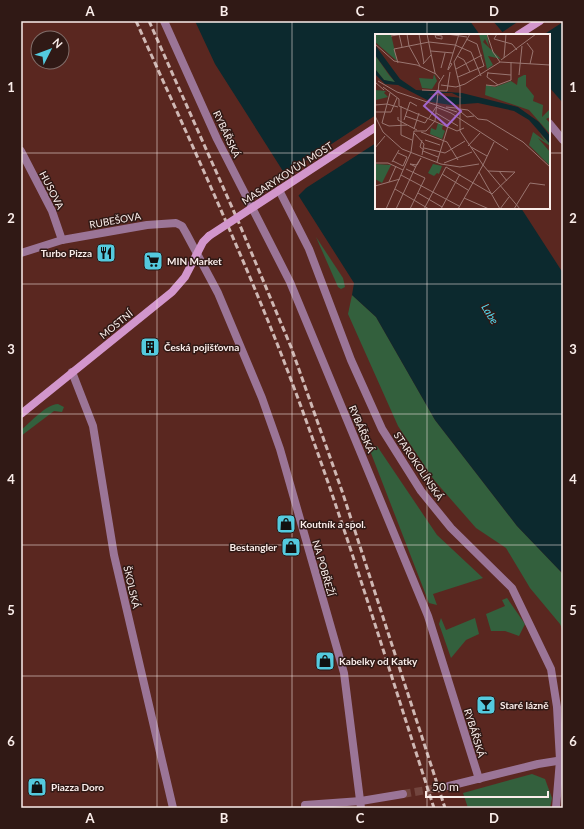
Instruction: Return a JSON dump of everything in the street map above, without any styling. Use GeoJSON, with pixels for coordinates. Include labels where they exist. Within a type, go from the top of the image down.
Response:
{"type":"FeatureCollection","features":[{"type":"Feature","properties":{"kind":"street","name":"RYBÁŘSKÁ"},"geometry":{"type":"LineString","coordinates":[[164,21],[217,138],[290,282],[428,616],[479,780]]}},
{"type":"Feature","properties":{"kind":"street"},"geometry":{"type":"LineString","coordinates":[[520,34],[540,21]]}},
{"type":"Feature","properties":{"kind":"street"},"geometry":{"type":"LineString","coordinates":[[550,125],[563,140]]}},
{"type":"Feature","properties":{"kind":"street","name":"MASARYKOVŮV MOST"},"geometry":{"type":"LineString","coordinates":[[209,236],[375,128]]}},
{"type":"Feature","properties":{"kind":"street","name":"HUSOVA"},"geometry":{"type":"LineString","coordinates":[[21,151],[52,211],[62,240]]}},
{"type":"Feature","properties":{"kind":"street","name":"STAROKOLÍNSKÁ"},"geometry":{"type":"LineString","coordinates":[[279,190],[309,249],[351,360],[382,430],[421,491],[451,528],[512,588],[551,669],[557,707],[562,760],[556,808]]}},
{"type":"Feature","properties":{"kind":"street","name":"RUBEŠOVA"},"geometry":{"type":"LineString","coordinates":[[21,253],[62,240],[147,225],[176,223],[182,226],[197,254]]}},
{"type":"Feature","properties":{"kind":"street","name":"MOSTNÍ"},"geometry":{"type":"LineString","coordinates":[[21,414],[172,292],[185,277],[197,254],[209,236]]}},
{"type":"Feature","properties":{"kind":"street","name":"NA POBŘEŽÍ"},"geometry":{"type":"LineString","coordinates":[[197,254],[218,293],[260,395],[280,449],[344,673],[361,804]]}},
{"type":"Feature","properties":{"kind":"street","name":"ŠKOLSKÁ"},"geometry":{"type":"LineString","coordinates":[[72,372],[93,426],[114,555],[173,808]]}},
{"type":"Feature","properties":{"kind":"street"},"geometry":{"type":"LineString","coordinates":[[449,786],[479,780],[538,764],[562,760]]}},
{"type":"Feature","properties":{"kind":"street"},"geometry":{"type":"LineString","coordinates":[[305,806],[361,804],[403,794]]}},
{"type":"Feature","properties":{"kind":"green space"},"geometry":{"type":"Polygon","coordinates":[[[316,237],[343,278],[345,287],[341,289],[338,287],[316,237]]]}},
{"type":"Feature","properties":{"kind":"green space"},"geometry":{"type":"Polygon","coordinates":[[[352,295],[376,317],[435,420],[517,526],[563,574],[563,631],[560,624],[530,588],[506,548],[476,528],[434,480],[398,426],[348,314],[352,295]]]}},
{"type":"Feature","properties":{"kind":"green space"},"geometry":{"type":"Polygon","coordinates":[[[58,404],[64,407],[62,412],[54,411],[21,436],[21,430],[38,414],[48,407],[58,404]]]}},
{"type":"Feature","properties":{"kind":"green space"},"geometry":{"type":"Polygon","coordinates":[[[377,446],[437,535],[483,578],[433,594],[437,605],[429,603],[369,448],[377,446]]]}},
{"type":"Feature","properties":{"kind":"green space"},"geometry":{"type":"Polygon","coordinates":[[[507,598],[525,624],[519,636],[505,631],[491,631],[486,614],[505,606],[502,600],[507,598]]]}},
{"type":"Feature","properties":{"kind":"green space"},"geometry":{"type":"Polygon","coordinates":[[[441,618],[446,630],[475,618],[479,634],[466,640],[451,658],[439,624],[441,618]]]}},
{"type":"Feature","properties":{"kind":"green space"},"geometry":{"type":"Polygon","coordinates":[[[532,774],[545,779],[552,798],[550,808],[468,808],[463,793],[532,774]]]}},
{"type":"Feature","properties":{"kind":"water","name":"Labe"},"geometry":{"type":"Polygon","coordinates":[[[195,21],[470,21],[479,34],[375,34],[375,209],[522,209],[563,273],[563,574],[517,526],[435,420],[376,317],[352,295],[354,283],[215,64],[195,21]]]}},
{"type":"Feature","properties":{"kind":"water"},"geometry":{"type":"Polygon","coordinates":[[[493,21],[563,21],[563,103],[550,88],[550,34],[504,34],[493,21]]]}},
{"type":"Feature","properties":{"kind":"pier"},"geometry":{"type":"Polygon","coordinates":[[[519,21],[563,21],[545,34],[501,33],[519,21]]]}},
{"type":"Feature","properties":{"kind":"pier"},"geometry":{"type":"Polygon","coordinates":[[[375,116],[375,144],[306,188],[297,197],[284,175],[375,116]]]}},
{"type":"Feature","properties":{"kind":"tunnel"},"geometry":{"type":"LineString","coordinates":[[403,794],[449,786]]}},
{"type":"Feature","properties":{"kind":"railway"},"geometry":{"type":"LineString","coordinates":[[136,21],[228,226],[280,351],[322,464],[434,808]]}},
{"type":"Feature","properties":{"kind":"railway"},"geometry":{"type":"LineString","coordinates":[[149,21],[239,223],[291,347],[342,491],[445,808]]}},
{"type":"Feature","properties":{"kind":"place","name":"Turbo Pizza"},"geometry":{"type":"Point","coordinates":[106,253]}},
{"type":"Feature","properties":{"kind":"place","name":"MIN Market"},"geometry":{"type":"Point","coordinates":[153,261]}},
{"type":"Feature","properties":{"kind":"place","name":"Česká pojišťovna"},"geometry":{"type":"Point","coordinates":[150,347]}},
{"type":"Feature","properties":{"kind":"place","name":"Koutník a spol."},"geometry":{"type":"Point","coordinates":[286,524]}},
{"type":"Feature","properties":{"kind":"place","name":"Bestangler"},"geometry":{"type":"Point","coordinates":[291,547]}},
{"type":"Feature","properties":{"kind":"place","name":"Kabelky od Katky"},"geometry":{"type":"Point","coordinates":[325,661]}},
{"type":"Feature","properties":{"kind":"place","name":"Staré lázně"},"geometry":{"type":"Point","coordinates":[486,705]}},
{"type":"Feature","properties":{"kind":"place","name":"Piazza Doro"},"geometry":{"type":"Point","coordinates":[37,787]}}]}
